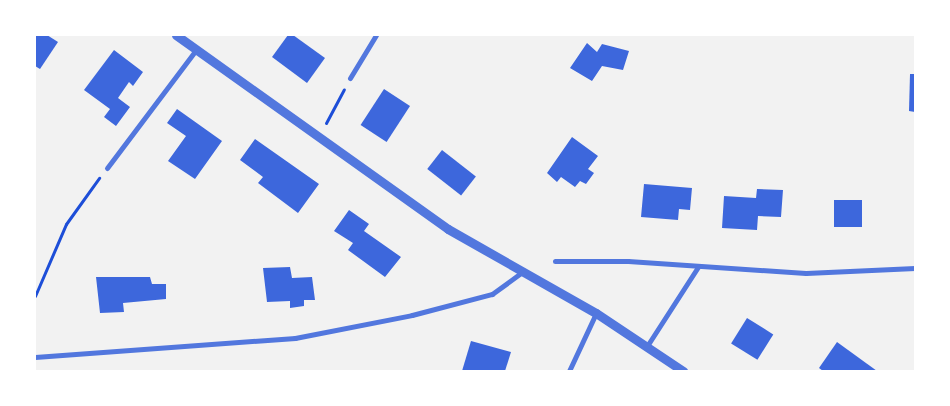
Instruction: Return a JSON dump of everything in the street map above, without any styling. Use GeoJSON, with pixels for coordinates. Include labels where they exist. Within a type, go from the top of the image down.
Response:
{"type":"FeatureCollection","features":[{"type":"Feature","properties":{"kind":"street"},"geometry":{"type":"LineString","coordinates":[[176,35],[448,229],[521,273],[596,313],[683,371]]}},
{"type":"Feature","properties":{"kind":"street"},"geometry":{"type":"LineString","coordinates":[[350,78],[376,35]]}},
{"type":"Feature","properties":{"kind":"street"},"geometry":{"type":"LineString","coordinates":[[107,168],[196,50]]}},
{"type":"Feature","properties":{"kind":"street"},"geometry":{"type":"LineString","coordinates":[[555,261],[628,261],[698,267],[806,272],[915,268]]}},
{"type":"Feature","properties":{"kind":"street"},"geometry":{"type":"LineString","coordinates":[[647,346],[698,267]]}},
{"type":"Feature","properties":{"kind":"street"},"geometry":{"type":"LineString","coordinates":[[35,357],[295,338],[412,315],[492,294],[521,273]]}},
{"type":"Feature","properties":{"kind":"street"},"geometry":{"type":"LineString","coordinates":[[569,371],[596,313]]}},
{"type":"Feature","properties":{"kind":"path"},"geometry":{"type":"LineString","coordinates":[[318,138],[350,78]]}},
{"type":"Feature","properties":{"kind":"path"},"geometry":{"type":"LineString","coordinates":[[35,296],[70,217],[107,168]]}},
{"type":"Feature","properties":{"kind":"building"},"geometry":{"type":"Polygon","coordinates":[[[35,35],[47,35],[58,42],[40,69],[35,66],[35,35]]]}},
{"type":"Feature","properties":{"kind":"building"},"geometry":{"type":"Polygon","coordinates":[[[288,35],[293,35],[325,58],[307,83],[272,57],[288,35]]]}},
{"type":"Feature","properties":{"kind":"building"},"geometry":{"type":"Polygon","coordinates":[[[587,43],[597,52],[602,44],[629,51],[623,70],[602,66],[592,81],[570,68],[587,43]]]}},
{"type":"Feature","properties":{"kind":"building"},"geometry":{"type":"Polygon","coordinates":[[[114,50],[143,72],[133,86],[129,82],[118,98],[130,107],[116,126],[104,117],[110,109],[84,90],[114,50]]]}},
{"type":"Feature","properties":{"kind":"building"},"geometry":{"type":"Polygon","coordinates":[[[910,74],[915,74],[915,112],[909,111],[910,74]]]}},
{"type":"Feature","properties":{"kind":"building"},"geometry":{"type":"Polygon","coordinates":[[[384,89],[410,106],[387,142],[361,125],[384,89]]]}},
{"type":"Feature","properties":{"kind":"building"},"geometry":{"type":"Polygon","coordinates":[[[177,109],[222,141],[195,179],[168,161],[186,136],[167,123],[177,109]]]}},
{"type":"Feature","properties":{"kind":"building"},"geometry":{"type":"Polygon","coordinates":[[[572,137],[598,156],[588,169],[594,173],[586,184],[580,181],[575,187],[561,177],[557,182],[547,173],[572,137]]]}},
{"type":"Feature","properties":{"kind":"building"},"geometry":{"type":"Polygon","coordinates":[[[255,139],[319,184],[298,213],[258,183],[263,177],[240,160],[255,139]]]}},
{"type":"Feature","properties":{"kind":"building"},"geometry":{"type":"Polygon","coordinates":[[[442,150],[476,176],[461,195],[427,169],[442,150]]]}},
{"type":"Feature","properties":{"kind":"building"},"geometry":{"type":"Polygon","coordinates":[[[644,184],[692,188],[690,210],[679,209],[678,220],[641,217],[644,184]]]}},
{"type":"Feature","properties":{"kind":"building"},"geometry":{"type":"Polygon","coordinates":[[[757,189],[783,190],[781,217],[758,216],[757,230],[722,228],[724,196],[756,198],[757,189]]]}},
{"type":"Feature","properties":{"kind":"building"},"geometry":{"type":"Polygon","coordinates":[[[834,200],[862,200],[862,227],[834,227],[834,200]]]}},
{"type":"Feature","properties":{"kind":"building"},"geometry":{"type":"Polygon","coordinates":[[[349,210],[369,224],[364,231],[401,257],[385,277],[348,250],[353,243],[334,231],[349,210]]]}},
{"type":"Feature","properties":{"kind":"building"},"geometry":{"type":"Polygon","coordinates":[[[290,267],[292,278],[312,277],[315,300],[304,300],[304,306],[290,308],[290,301],[267,302],[263,268],[290,267]]]}},
{"type":"Feature","properties":{"kind":"building"},"geometry":{"type":"Polygon","coordinates":[[[96,277],[150,277],[152,284],[166,284],[166,299],[123,303],[124,312],[100,313],[96,277]]]}},
{"type":"Feature","properties":{"kind":"building"},"geometry":{"type":"Polygon","coordinates":[[[747,318],[773,334],[757,360],[731,343],[747,318]]]}},
{"type":"Feature","properties":{"kind":"building"},"geometry":{"type":"Polygon","coordinates":[[[471,341],[511,352],[505,371],[462,371],[471,341]]]}},
{"type":"Feature","properties":{"kind":"building"},"geometry":{"type":"Polygon","coordinates":[[[837,342],[877,371],[823,371],[819,368],[837,342]]]}}]}
